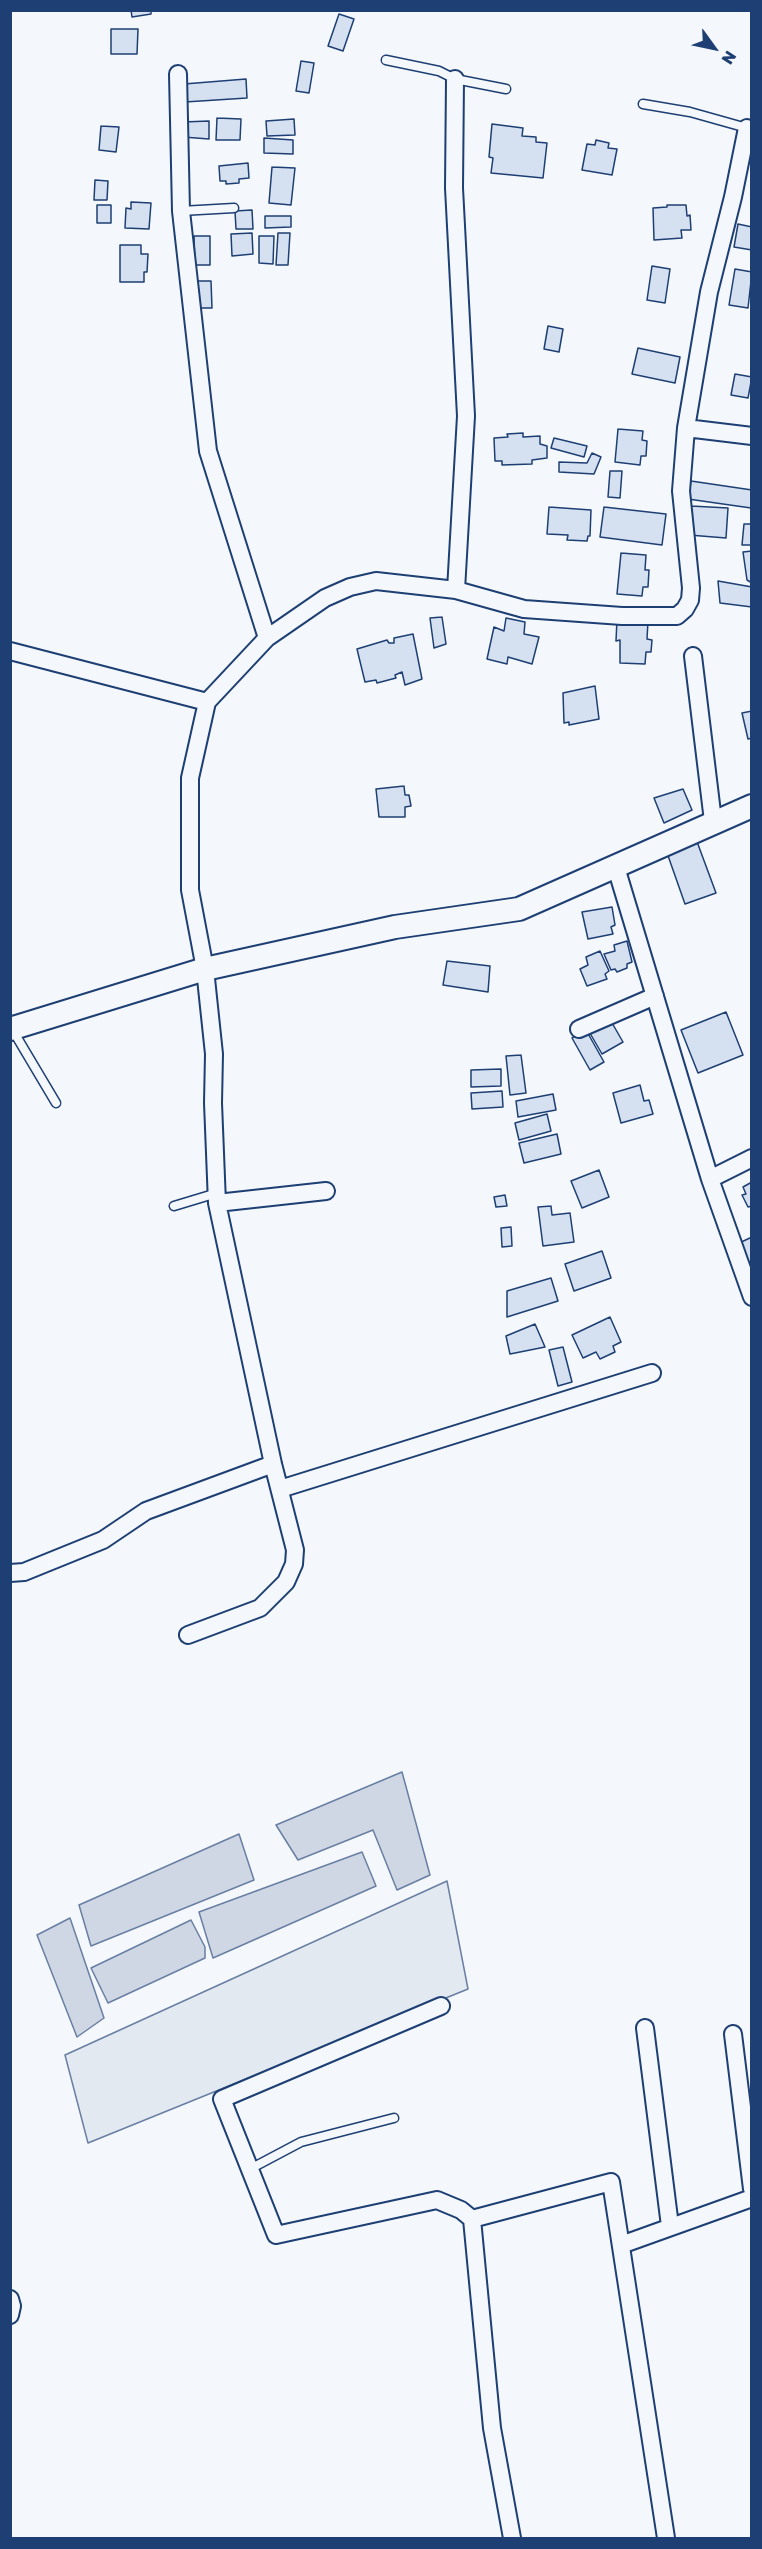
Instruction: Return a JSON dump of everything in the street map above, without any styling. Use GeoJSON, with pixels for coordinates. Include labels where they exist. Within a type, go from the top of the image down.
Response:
{"type":"FeatureCollection","features":[{"type":"Feature","properties":{"kind":"street"},"geometry":{"type":"LineString","coordinates":[[178,74],[181,212],[208,451],[267,638]]}},
{"type":"Feature","properties":{"kind":"street"},"geometry":{"type":"LineString","coordinates":[[455,79],[454,188],[466,416],[456,590]]}},
{"type":"Feature","properties":{"kind":"street"},"geometry":{"type":"LineString","coordinates":[[188,1635],[260,1608],[286,1582],[294,1564],[295,1550],[273,1464],[217,1198],[213,1103],[214,1054],[205,969],[190,890],[190,778],[207,702],[267,638],[325,598],[350,587],[376,581],[456,590],[524,609],[622,616],[677,616],[690,600],[691,588],[681,490],[686,428],[707,303],[747,129]]}},
{"type":"Feature","properties":{"kind":"street"},"geometry":{"type":"LineString","coordinates":[[686,428],[752,436]]}},
{"type":"Feature","properties":{"kind":"street"},"geometry":{"type":"LineString","coordinates":[[10,651],[207,702]]}},
{"type":"Feature","properties":{"kind":"street"},"geometry":{"type":"LineString","coordinates":[[693,656],[713,821]]}},
{"type":"Feature","properties":{"kind":"street"},"geometry":{"type":"LineString","coordinates":[[11,1029],[205,969],[395,927],[519,909],[615,864],[752,806]]}},
{"type":"Feature","properties":{"kind":"street"},"geometry":{"type":"LineString","coordinates":[[615,864],[710,1179],[752,1297]]}},
{"type":"Feature","properties":{"kind":"street"},"geometry":{"type":"LineString","coordinates":[[579,1029],[655,996]]}},
{"type":"Feature","properties":{"kind":"street"},"geometry":{"type":"LineString","coordinates":[[710,1179],[752,1158]]}},
{"type":"Feature","properties":{"kind":"street"},"geometry":{"type":"LineString","coordinates":[[217,1198],[326,1191]]}},
{"type":"Feature","properties":{"kind":"street"},"geometry":{"type":"LineString","coordinates":[[280,1489],[652,1373]]}},
{"type":"Feature","properties":{"kind":"street"},"geometry":{"type":"LineString","coordinates":[[10,1573],[24,1572],[103,1540],[146,1511],[273,1464]]}},
{"type":"Feature","properties":{"kind":"street"},"geometry":{"type":"LineString","coordinates":[[441,2006],[222,2099],[276,2235],[437,2200],[461,2210],[472,2219],[492,2428],[512,2538]]}},
{"type":"Feature","properties":{"kind":"street"},"geometry":{"type":"LineString","coordinates":[[645,2028],[670,2226]]}},
{"type":"Feature","properties":{"kind":"street"},"geometry":{"type":"LineString","coordinates":[[734,2034],[752,2189]]}},
{"type":"Feature","properties":{"kind":"street"},"geometry":{"type":"LineString","coordinates":[[472,2219],[611,2182],[666,2538]]}},
{"type":"Feature","properties":{"kind":"street"},"geometry":{"type":"LineString","coordinates":[[621,2245],[752,2198]]}},
{"type":"Feature","properties":{"kind":"street"},"geometry":{"type":"LineString","coordinates":[[10,2299],[12,2306],[10,2315]]}},
{"type":"Feature","properties":{"kind":"lane"},"geometry":{"type":"LineString","coordinates":[[386,60],[439,71],[455,79],[506,89]]}},
{"type":"Feature","properties":{"kind":"lane"},"geometry":{"type":"LineString","coordinates":[[643,104],[690,112],[747,129]]}},
{"type":"Feature","properties":{"kind":"lane"},"geometry":{"type":"LineString","coordinates":[[181,212],[234,208]]}},
{"type":"Feature","properties":{"kind":"lane"},"geometry":{"type":"LineString","coordinates":[[11,1029],[56,1103]]}},
{"type":"Feature","properties":{"kind":"lane"},"geometry":{"type":"LineString","coordinates":[[174,1206],[217,1198]]}},
{"type":"Feature","properties":{"kind":"lane"},"geometry":{"type":"LineString","coordinates":[[249,2169],[301,2142],[394,2118]]}},
{"type":"Feature","properties":{"kind":"shaded area"},"geometry":{"type":"Polygon","coordinates":[[[402,1772],[430,1875],[397,1890],[373,1830],[298,1860],[276,1825],[402,1772]]]}},
{"type":"Feature","properties":{"kind":"shaded area"},"geometry":{"type":"Polygon","coordinates":[[[239,1834],[254,1880],[91,1946],[79,1905],[239,1834]]]}},
{"type":"Feature","properties":{"kind":"shaded area"},"geometry":{"type":"Polygon","coordinates":[[[362,1852],[376,1886],[213,1958],[199,1912],[362,1852]]]}},
{"type":"Feature","properties":{"kind":"shaded area"},"geometry":{"type":"Polygon","coordinates":[[[447,1881],[468,1989],[88,2143],[65,2055],[447,1881]]]}},
{"type":"Feature","properties":{"kind":"shaded area"},"geometry":{"type":"Polygon","coordinates":[[[70,1918],[104,2018],[77,2037],[37,1935],[70,1918]]]}},
{"type":"Feature","properties":{"kind":"shaded area"},"geometry":{"type":"Polygon","coordinates":[[[191,1920],[205,1947],[205,1958],[108,2003],[91,1968],[191,1920]]]}},
{"type":"Feature","properties":{"kind":"building"},"geometry":{"type":"Polygon","coordinates":[[[131,10],[151,10],[151,14],[132,17],[131,10]]]}},
{"type":"Feature","properties":{"kind":"building"},"geometry":{"type":"Polygon","coordinates":[[[339,14],[354,19],[343,51],[328,46],[339,14]]]}},
{"type":"Feature","properties":{"kind":"building"},"geometry":{"type":"Polygon","coordinates":[[[111,29],[138,29],[137,54],[111,54],[111,29]]]}},
{"type":"Feature","properties":{"kind":"building"},"geometry":{"type":"Polygon","coordinates":[[[301,61],[314,63],[309,93],[296,91],[301,61]]]}},
{"type":"Feature","properties":{"kind":"building"},"geometry":{"type":"Polygon","coordinates":[[[246,79],[247,98],[185,102],[184,84],[246,79]]]}},
{"type":"Feature","properties":{"kind":"building"},"geometry":{"type":"Polygon","coordinates":[[[217,118],[241,119],[240,140],[216,140],[217,118]]]}},
{"type":"Feature","properties":{"kind":"building"},"geometry":{"type":"Polygon","coordinates":[[[294,119],[295,135],[267,136],[266,121],[294,119]]]}},
{"type":"Feature","properties":{"kind":"building"},"geometry":{"type":"Polygon","coordinates":[[[209,121],[209,139],[183,137],[183,122],[209,121]]]}},
{"type":"Feature","properties":{"kind":"building"},"geometry":{"type":"Polygon","coordinates":[[[492,124],[523,128],[522,136],[536,137],[536,142],[547,143],[543,178],[491,173],[493,158],[489,157],[492,124]]]}},
{"type":"Feature","properties":{"kind":"building"},"geometry":{"type":"Polygon","coordinates":[[[101,126],[119,127],[116,152],[99,150],[101,126]]]}},
{"type":"Feature","properties":{"kind":"building"},"geometry":{"type":"Polygon","coordinates":[[[264,138],[293,140],[293,154],[264,153],[264,138]]]}},
{"type":"Feature","properties":{"kind":"building"},"geometry":{"type":"Polygon","coordinates":[[[596,140],[609,143],[608,148],[617,149],[612,175],[582,170],[587,144],[595,145],[596,140]]]}},
{"type":"Feature","properties":{"kind":"building"},"geometry":{"type":"Polygon","coordinates":[[[248,163],[249,178],[239,179],[239,183],[226,184],[226,181],[220,181],[219,166],[248,163]]]}},
{"type":"Feature","properties":{"kind":"building"},"geometry":{"type":"Polygon","coordinates":[[[272,167],[295,168],[291,205],[269,203],[272,167]]]}},
{"type":"Feature","properties":{"kind":"building"},"geometry":{"type":"Polygon","coordinates":[[[95,180],[108,181],[107,200],[94,200],[95,180]]]}},
{"type":"Feature","properties":{"kind":"building"},"geometry":{"type":"Polygon","coordinates":[[[131,202],[151,203],[149,229],[125,228],[126,208],[131,209],[131,202]]]}},
{"type":"Feature","properties":{"kind":"building"},"geometry":{"type":"Polygon","coordinates":[[[97,205],[111,205],[111,223],[97,223],[97,205]]]}},
{"type":"Feature","properties":{"kind":"building"},"geometry":{"type":"Polygon","coordinates":[[[667,205],[686,205],[687,216],[690,215],[691,230],[681,230],[682,238],[654,240],[653,208],[667,207],[667,205]]]}},
{"type":"Feature","properties":{"kind":"building"},"geometry":{"type":"Polygon","coordinates":[[[252,210],[253,229],[236,229],[235,211],[252,210]]]}},
{"type":"Feature","properties":{"kind":"building"},"geometry":{"type":"Polygon","coordinates":[[[265,216],[291,216],[291,227],[265,228],[265,216]]]}},
{"type":"Feature","properties":{"kind":"building"},"geometry":{"type":"Polygon","coordinates":[[[738,224],[752,227],[752,250],[734,247],[738,224]]]}},
{"type":"Feature","properties":{"kind":"building"},"geometry":{"type":"Polygon","coordinates":[[[252,233],[253,254],[232,256],[231,234],[252,233]]]}},
{"type":"Feature","properties":{"kind":"building"},"geometry":{"type":"Polygon","coordinates":[[[278,233],[290,233],[288,265],[276,265],[278,233]]]}},
{"type":"Feature","properties":{"kind":"building"},"geometry":{"type":"Polygon","coordinates":[[[194,236],[210,236],[210,265],[195,265],[194,236]]]}},
{"type":"Feature","properties":{"kind":"building"},"geometry":{"type":"Polygon","coordinates":[[[259,236],[274,236],[273,264],[259,263],[259,236]]]}},
{"type":"Feature","properties":{"kind":"building"},"geometry":{"type":"Polygon","coordinates":[[[120,245],[141,245],[141,254],[148,254],[144,282],[120,282],[120,245]]]}},
{"type":"Feature","properties":{"kind":"building"},"geometry":{"type":"Polygon","coordinates":[[[652,266],[670,269],[665,303],[647,300],[652,266]]]}},
{"type":"Feature","properties":{"kind":"building"},"geometry":{"type":"Polygon","coordinates":[[[735,269],[752,272],[748,308],[729,305],[735,269]]]}},
{"type":"Feature","properties":{"kind":"building"},"geometry":{"type":"Polygon","coordinates":[[[194,281],[211,281],[212,308],[195,308],[194,281]]]}},
{"type":"Feature","properties":{"kind":"building"},"geometry":{"type":"Polygon","coordinates":[[[548,326],[563,329],[559,352],[544,349],[548,326]]]}},
{"type":"Feature","properties":{"kind":"building"},"geometry":{"type":"Polygon","coordinates":[[[638,348],[680,357],[675,383],[632,374],[638,348]]]}},
{"type":"Feature","properties":{"kind":"building"},"geometry":{"type":"Polygon","coordinates":[[[735,374],[752,377],[748,398],[731,395],[735,374]]]}},
{"type":"Feature","properties":{"kind":"building"},"geometry":{"type":"Polygon","coordinates":[[[618,429],[643,431],[642,440],[647,441],[646,456],[641,456],[640,465],[615,462],[618,429]]]}},
{"type":"Feature","properties":{"kind":"building"},"geometry":{"type":"Polygon","coordinates":[[[523,433],[523,437],[540,436],[540,444],[547,446],[547,458],[532,460],[532,464],[502,465],[502,461],[495,461],[494,438],[523,433]]]}},
{"type":"Feature","properties":{"kind":"building"},"geometry":{"type":"Polygon","coordinates":[[[554,438],[587,446],[584,457],[551,448],[554,438]]]}},
{"type":"Feature","properties":{"kind":"building"},"geometry":{"type":"Polygon","coordinates":[[[592,453],[601,457],[594,474],[559,472],[559,462],[587,463],[592,453]]]}},
{"type":"Feature","properties":{"kind":"building"},"geometry":{"type":"Polygon","coordinates":[[[610,471],[622,471],[620,498],[608,497],[610,471]]]}},
{"type":"Feature","properties":{"kind":"building"},"geometry":{"type":"Polygon","coordinates":[[[691,481],[752,490],[751,508],[688,499],[691,481]]]}},
{"type":"Feature","properties":{"kind":"building"},"geometry":{"type":"Polygon","coordinates":[[[691,506],[728,508],[726,538],[689,535],[691,506]]]}},
{"type":"Feature","properties":{"kind":"building"},"geometry":{"type":"Polygon","coordinates":[[[549,507],[591,510],[590,536],[587,541],[567,540],[568,535],[547,534],[549,507]]]}},
{"type":"Feature","properties":{"kind":"building"},"geometry":{"type":"Polygon","coordinates":[[[604,507],[666,514],[662,545],[600,537],[604,507]]]}},
{"type":"Feature","properties":{"kind":"building"},"geometry":{"type":"Polygon","coordinates":[[[744,524],[752,524],[752,545],[742,545],[744,524]]]}},
{"type":"Feature","properties":{"kind":"building"},"geometry":{"type":"Polygon","coordinates":[[[752,551],[752,583],[747,580],[743,552],[752,551]]]}},
{"type":"Feature","properties":{"kind":"building"},"geometry":{"type":"Polygon","coordinates":[[[621,553],[646,555],[645,570],[649,570],[648,587],[643,587],[642,596],[617,594],[621,553]]]}},
{"type":"Feature","properties":{"kind":"building"},"geometry":{"type":"Polygon","coordinates":[[[718,581],[752,587],[752,607],[720,603],[718,581]]]}},
{"type":"Feature","properties":{"kind":"building"},"geometry":{"type":"Polygon","coordinates":[[[442,617],[446,644],[434,648],[430,618],[442,617]]]}},
{"type":"Feature","properties":{"kind":"building"},"geometry":{"type":"Polygon","coordinates":[[[506,618],[525,622],[524,634],[539,637],[532,664],[508,657],[507,664],[487,659],[494,627],[504,631],[506,618]]]}},
{"type":"Feature","properties":{"kind":"building"},"geometry":{"type":"Polygon","coordinates":[[[617,619],[648,621],[647,639],[652,640],[651,652],[646,652],[645,664],[620,663],[620,640],[616,641],[617,619]]]}},
{"type":"Feature","properties":{"kind":"building"},"geometry":{"type":"Polygon","coordinates":[[[413,634],[422,679],[405,685],[402,672],[395,675],[396,678],[377,683],[376,680],[365,682],[357,649],[387,640],[389,643],[394,643],[394,638],[413,634]]]}},
{"type":"Feature","properties":{"kind":"building"},"geometry":{"type":"Polygon","coordinates":[[[595,686],[599,719],[569,725],[569,722],[564,723],[563,693],[595,686]]]}},
{"type":"Feature","properties":{"kind":"building"},"geometry":{"type":"Polygon","coordinates":[[[752,711],[752,738],[748,739],[742,713],[752,711]]]}},
{"type":"Feature","properties":{"kind":"building"},"geometry":{"type":"Polygon","coordinates":[[[404,786],[405,795],[409,795],[411,806],[405,807],[405,817],[379,817],[376,789],[404,786]]]}},
{"type":"Feature","properties":{"kind":"building"},"geometry":{"type":"Polygon","coordinates":[[[683,789],[692,810],[664,823],[654,798],[683,789]]]}},
{"type":"Feature","properties":{"kind":"building"},"geometry":{"type":"Polygon","coordinates":[[[696,839],[716,893],[685,904],[666,850],[696,839]]]}},
{"type":"Feature","properties":{"kind":"building"},"geometry":{"type":"Polygon","coordinates":[[[612,907],[615,925],[611,927],[613,934],[588,939],[582,912],[612,907]]]}},
{"type":"Feature","properties":{"kind":"building"},"geometry":{"type":"Polygon","coordinates":[[[627,941],[632,962],[627,964],[627,968],[617,972],[615,969],[611,970],[604,954],[615,951],[614,945],[627,941]]]}},
{"type":"Feature","properties":{"kind":"building"},"geometry":{"type":"Polygon","coordinates":[[[600,951],[609,971],[605,974],[607,979],[587,986],[580,969],[588,965],[586,957],[600,951]]]}},
{"type":"Feature","properties":{"kind":"building"},"geometry":{"type":"Polygon","coordinates":[[[447,961],[490,966],[488,992],[443,985],[447,961]]]}},
{"type":"Feature","properties":{"kind":"building"},"geometry":{"type":"Polygon","coordinates":[[[726,1012],[743,1055],[698,1073],[681,1030],[726,1012]]]}},
{"type":"Feature","properties":{"kind":"building"},"geometry":{"type":"Polygon","coordinates":[[[608,1016],[623,1042],[602,1054],[587,1028],[608,1016]]]}},
{"type":"Feature","properties":{"kind":"building"},"geometry":{"type":"Polygon","coordinates":[[[586,1030],[604,1062],[590,1070],[572,1038],[586,1030]]]}},
{"type":"Feature","properties":{"kind":"building"},"geometry":{"type":"Polygon","coordinates":[[[521,1055],[526,1093],[510,1095],[506,1056],[521,1055]]]}},
{"type":"Feature","properties":{"kind":"building"},"geometry":{"type":"Polygon","coordinates":[[[501,1069],[501,1086],[471,1087],[471,1070],[501,1069]]]}},
{"type":"Feature","properties":{"kind":"building"},"geometry":{"type":"Polygon","coordinates":[[[640,1085],[644,1101],[649,1100],[653,1114],[621,1123],[613,1093],[640,1085]]]}},
{"type":"Feature","properties":{"kind":"building"},"geometry":{"type":"Polygon","coordinates":[[[502,1091],[503,1107],[472,1109],[471,1093],[502,1091]]]}},
{"type":"Feature","properties":{"kind":"building"},"geometry":{"type":"Polygon","coordinates":[[[553,1094],[556,1110],[518,1117],[516,1101],[553,1094]]]}},
{"type":"Feature","properties":{"kind":"building"},"geometry":{"type":"Polygon","coordinates":[[[547,1114],[551,1131],[519,1140],[515,1123],[547,1114]]]}},
{"type":"Feature","properties":{"kind":"building"},"geometry":{"type":"Polygon","coordinates":[[[557,1134],[561,1154],[524,1163],[519,1143],[557,1134]]]}},
{"type":"Feature","properties":{"kind":"building"},"geometry":{"type":"Polygon","coordinates":[[[599,1170],[609,1197],[582,1208],[571,1181],[599,1170]]]}},
{"type":"Feature","properties":{"kind":"building"},"geometry":{"type":"Polygon","coordinates":[[[752,1182],[752,1206],[748,1207],[742,1195],[746,1194],[743,1187],[752,1182]]]}},
{"type":"Feature","properties":{"kind":"building"},"geometry":{"type":"Polygon","coordinates":[[[505,1195],[507,1206],[496,1207],[494,1197],[505,1195]]]}},
{"type":"Feature","properties":{"kind":"building"},"geometry":{"type":"Polygon","coordinates":[[[551,1206],[552,1215],[570,1213],[574,1242],[543,1246],[538,1207],[551,1206]]]}},
{"type":"Feature","properties":{"kind":"building"},"geometry":{"type":"Polygon","coordinates":[[[511,1227],[512,1246],[502,1247],[501,1228],[511,1227]]]}},
{"type":"Feature","properties":{"kind":"building"},"geometry":{"type":"Polygon","coordinates":[[[752,1237],[752,1266],[744,1270],[735,1245],[752,1237]]]}},
{"type":"Feature","properties":{"kind":"building"},"geometry":{"type":"Polygon","coordinates":[[[602,1251],[611,1278],[574,1291],[565,1264],[602,1251]]]}},
{"type":"Feature","properties":{"kind":"building"},"geometry":{"type":"Polygon","coordinates":[[[551,1278],[558,1301],[507,1317],[507,1291],[551,1278]]]}},
{"type":"Feature","properties":{"kind":"building"},"geometry":{"type":"Polygon","coordinates":[[[610,1317],[621,1342],[613,1346],[615,1352],[600,1359],[596,1352],[583,1358],[572,1335],[610,1317]]]}},
{"type":"Feature","properties":{"kind":"building"},"geometry":{"type":"Polygon","coordinates":[[[535,1324],[545,1347],[510,1354],[506,1336],[535,1324]]]}},
{"type":"Feature","properties":{"kind":"building"},"geometry":{"type":"Polygon","coordinates":[[[563,1347],[572,1382],[558,1386],[549,1350],[563,1347]]]}}]}
